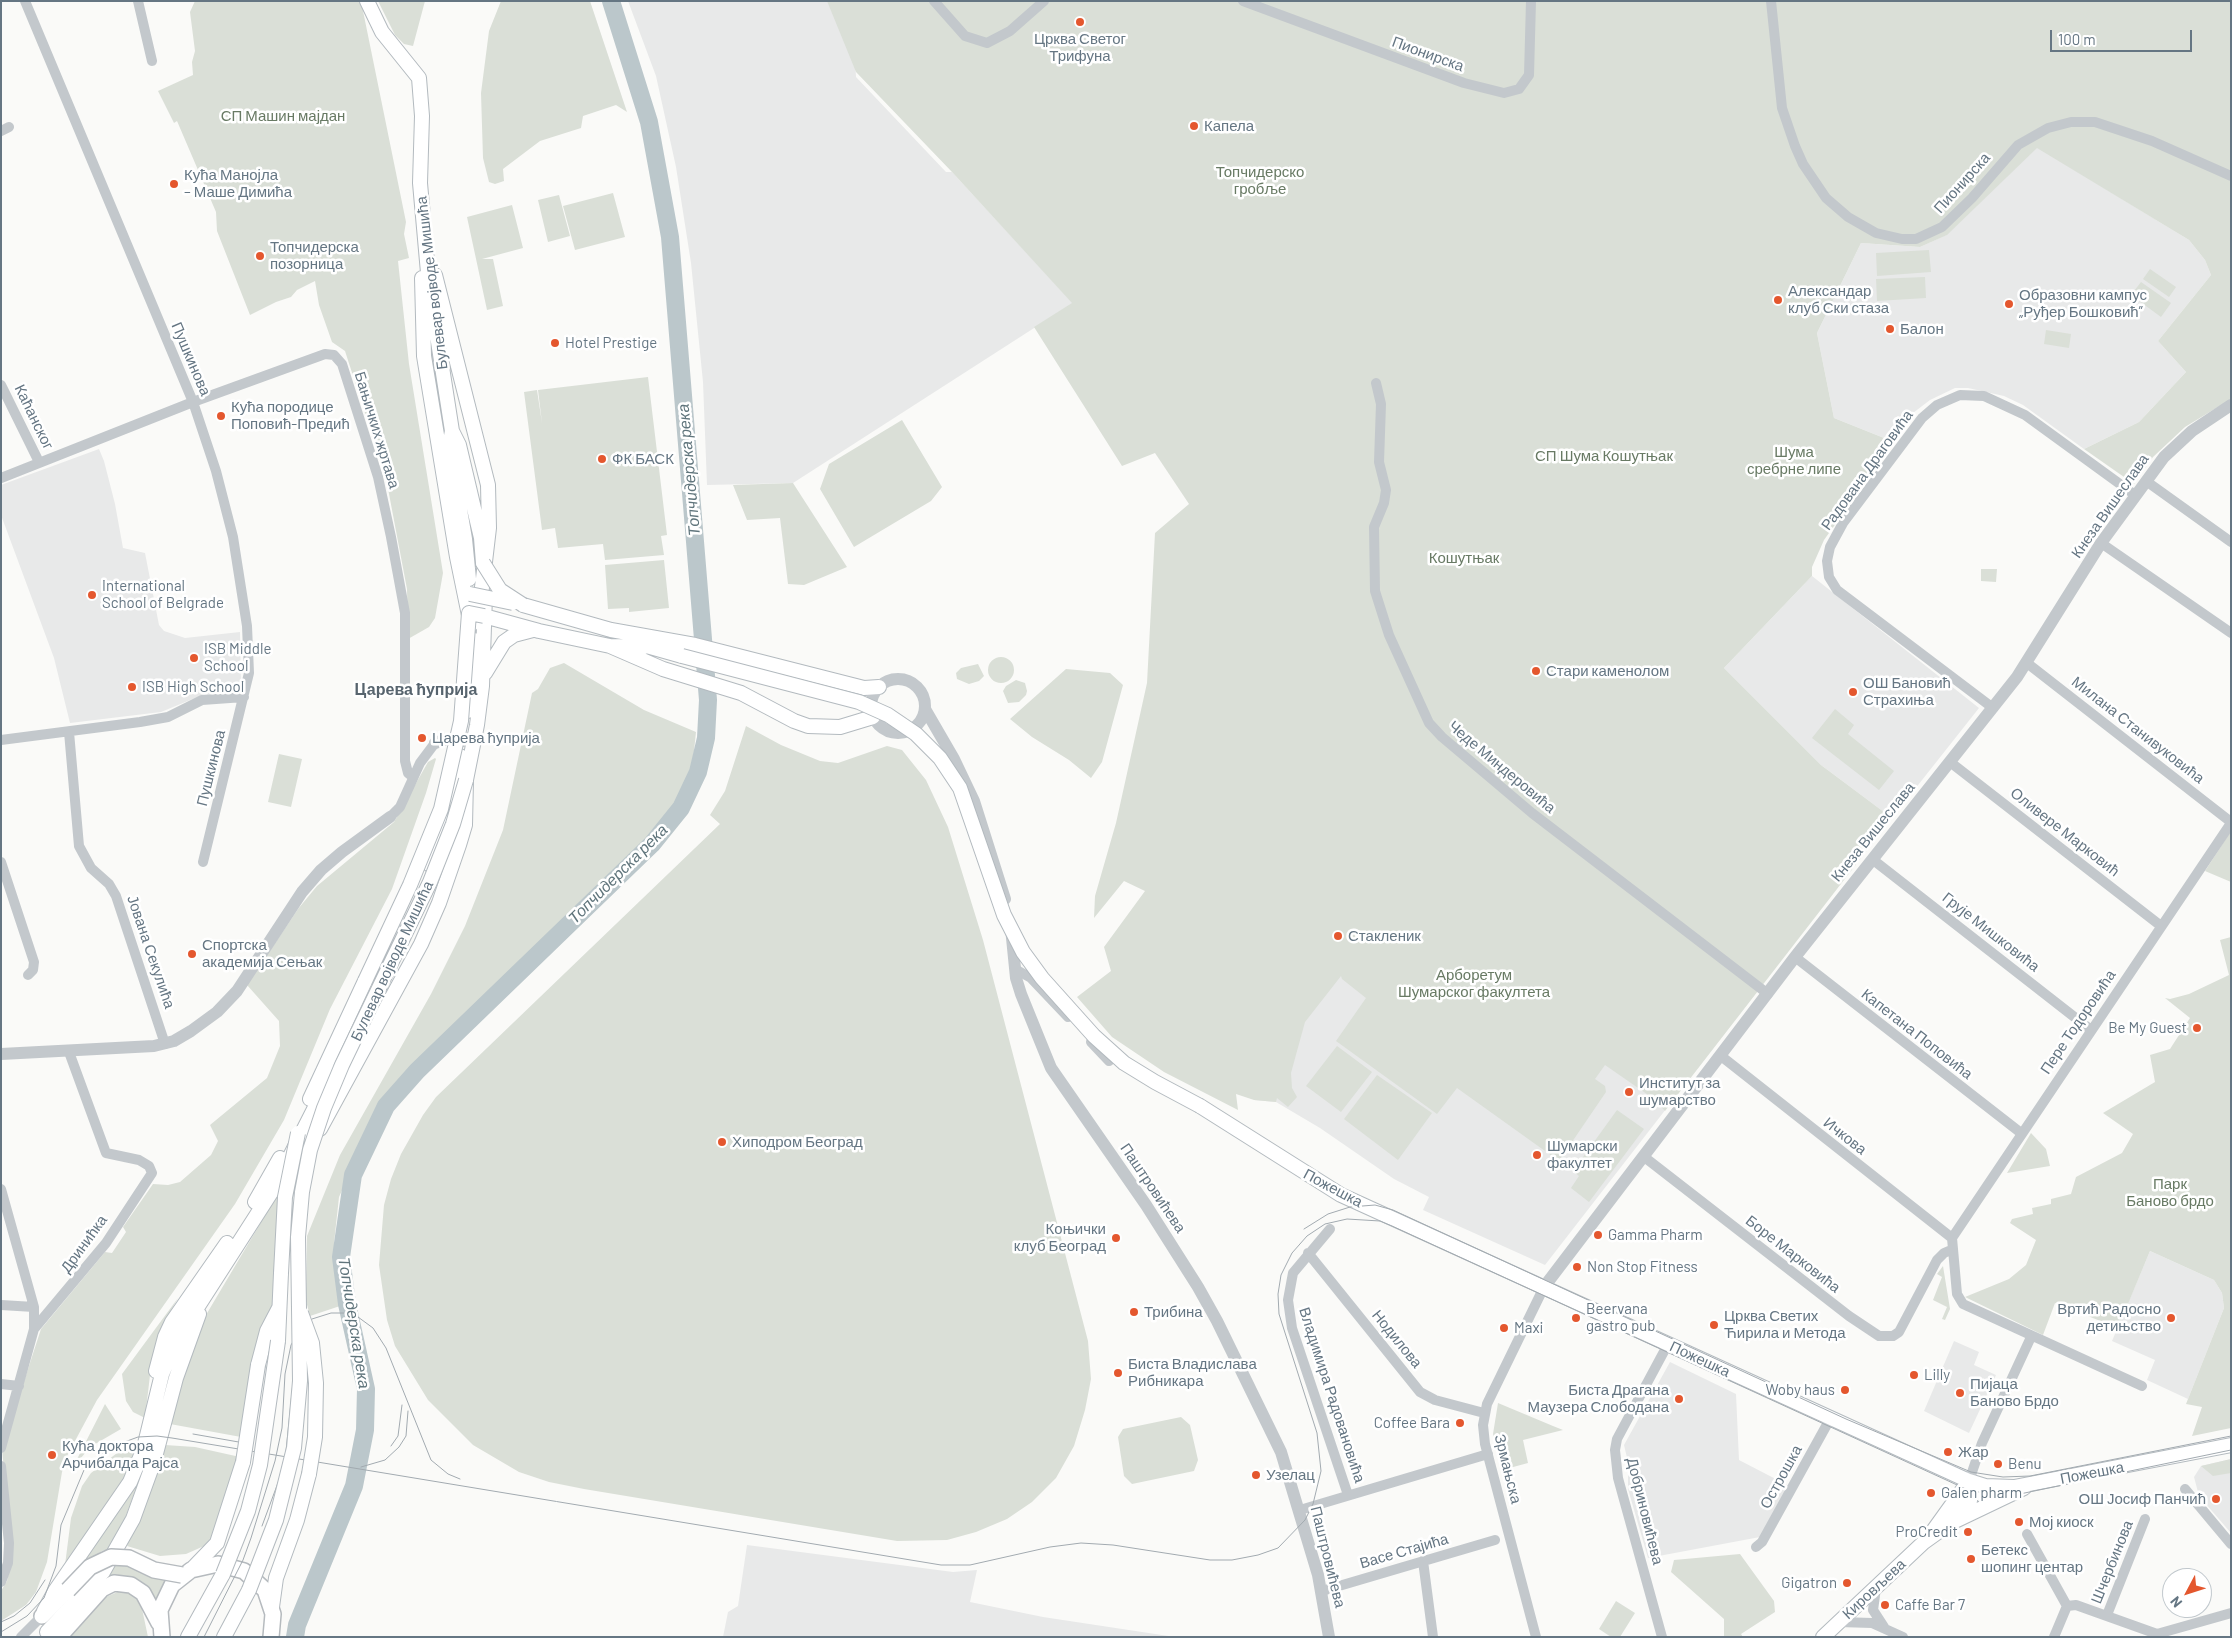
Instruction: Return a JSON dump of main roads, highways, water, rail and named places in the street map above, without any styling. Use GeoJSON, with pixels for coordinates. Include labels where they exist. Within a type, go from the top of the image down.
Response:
{"type":"FeatureCollection","features":[{"type":"Feature","properties":{"kind":"main road","name":"Булевар војводе Мишића"},"geometry":{"type":"LineString","coordinates":[[188,1637],[223,1574],[239,1534],[256,1482],[267,1426],[281,1305],[285,1197],[298,1133],[320,1074],[410,884],[441,809],[461,721],[470,594],[465,538],[449,446],[452,431],[426,257],[420,183],[422,116],[419,78],[382,32],[367,1]]}},
{"type":"Feature","properties":{"kind":"main road"},"geometry":{"type":"LineString","coordinates":[[426,257],[421,298],[424,356],[463,589],[474,638]]}},
{"type":"Feature","properties":{"kind":"main road"},"geometry":{"type":"LineString","coordinates":[[426,257],[434,273],[488,485],[487,542],[474,638],[472,681],[463,741]]}},
{"type":"Feature","properties":{"kind":"main road","name":"Булевар војводе Мишића"},"geometry":{"type":"LineString","coordinates":[[224,1637],[262,1560],[285,1492],[294,1448],[300,1382],[298,1306],[300,1208],[306,1167],[315,1133],[342,1065],[430,882],[453,824],[466,780],[478,726],[485,596],[483,563],[478,525],[460,445],[452,431]]}},
{"type":"Feature","properties":{"kind":"main road"},"geometry":{"type":"LineString","coordinates":[[483,563],[500,590],[523,605]]}},
{"type":"Feature","properties":{"kind":"main road"},"geometry":{"type":"LineString","coordinates":[[470,594],[523,605],[611,630],[695,645],[864,688],[879,688]]}},
{"type":"Feature","properties":{"kind":"main road"},"geometry":{"type":"LineString","coordinates":[[469,612],[534,630],[610,646],[644,647]]}},
{"type":"Feature","properties":{"kind":"main road"},"geometry":{"type":"LineString","coordinates":[[482,678],[504,642],[514,635],[534,630]]}},
{"type":"Feature","properties":{"kind":"main road"},"geometry":{"type":"LineString","coordinates":[[611,630],[644,647]]}},
{"type":"Feature","properties":{"kind":"main road"},"geometry":{"type":"LineString","coordinates":[[610,646],[663,669],[741,693],[794,721],[817,728],[832,728],[874,717]]}},
{"type":"Feature","properties":{"kind":"main road","name":"Пожешка"},"geometry":{"type":"LineString","coordinates":[[644,647],[859,702],[888,715],[916,734],[940,758],[960,788],[1004,915],[1023,952],[1042,978],[1089,1031],[1124,1063],[1200,1106],[1336,1192],[1969,1481],[2004,1488],[2031,1485],[2231,1445]]}},
{"type":"Feature","properties":{"kind":"main road"},"geometry":{"type":"LineString","coordinates":[[42,1616],[55,1591],[130,1482],[144,1448],[156,1392],[179,1336],[276,1184],[308,1123],[431,864],[450,804],[460,756]]}},
{"type":"Feature","properties":{"kind":"main road"},"geometry":{"type":"LineString","coordinates":[[276,1184],[319,1130],[405,975],[439,903],[465,825],[466,780]]}},
{"type":"Feature","properties":{"kind":"main road"},"geometry":{"type":"LineString","coordinates":[[156,1392],[154,1379],[165,1336],[182,1305],[243,1220],[298,1133]]}},
{"type":"Feature","properties":{"kind":"main road"},"geometry":{"type":"LineString","coordinates":[[49,1635],[103,1572],[133,1519],[154,1461],[176,1378],[209,1288]]}},
{"type":"Feature","properties":{"kind":"main road"},"geometry":{"type":"LineString","coordinates":[[161,1633],[160,1610],[165,1597],[187,1572],[215,1547],[225,1523],[245,1452],[263,1344],[267,1330],[281,1305]]}},
{"type":"Feature","properties":{"kind":"main road"},"geometry":{"type":"LineString","coordinates":[[271,1637],[276,1578],[303,1498],[315,1437],[317,1400],[313,1349],[309,1332],[298,1306]]}},
{"type":"Feature","properties":{"kind":"main road","name":"Кировљева"},"geometry":{"type":"LineString","coordinates":[[1823,1637],[1924,1542],[1952,1522],[1970,1501],[1969,1481]]}},
{"type":"Feature","properties":{"kind":"main road","name":"Кировљева"},"geometry":{"type":"LineString","coordinates":[[1924,1542],[1969,1481]]}},
{"type":"Feature","properties":{"kind":"main road"},"geometry":{"type":"LineString","coordinates":[[1952,1522],[2031,1485]]}},
{"type":"Feature","properties":{"kind":"main road"},"geometry":{"type":"LineString","coordinates":[[42,1616],[96,1563],[111,1557],[129,1558],[154,1570],[187,1572],[208,1564],[236,1567],[259,1583],[273,1611],[282,1637]]}},
{"type":"Feature","properties":{"kind":"main road"},"geometry":{"type":"LineString","coordinates":[[49,1635],[102,1589],[114,1582],[131,1585],[143,1593],[161,1633]]}},
{"type":"Feature","properties":{"kind":"waterway","name":"Топчидерска река"},"geometry":{"type":"LineString","coordinates":[[295,1637],[297,1625],[354,1486],[365,1430],[366,1389],[347,1304],[341,1257],[353,1175],[386,1106],[417,1071],[652,844],[681,808],[698,772],[706,738],[708,700],[670,237],[649,122],[611,1]]}},
{"type":"Feature","properties":{"kind":"tram line"},"geometry":{"type":"LineString","coordinates":[[1304,1229],[1328,1214],[1350,1207],[1375,1205],[1393,1210],[1846,1419],[1971,1472],[2003,1477],[2030,1476],[2231,1436]]}},
{"type":"Feature","properties":{"kind":"tram line"},"geometry":{"type":"LineString","coordinates":[[1,1632],[27,1616],[44,1598],[56,1566],[61,1525],[84,1470],[108,1448],[138,1437],[157,1436],[172,1438],[941,1565],[970,1565],[1050,1547],[1081,1543],[1113,1545],[1210,1560],[1232,1560],[1258,1555],[1278,1548],[1305,1520],[1313,1504],[1321,1471],[1317,1433],[1279,1314],[1278,1294],[1281,1275],[1292,1253],[1307,1236],[1325,1224],[1347,1219],[1380,1221],[1392,1226],[1968,1490],[1987,1494],[2015,1495],[2231,1450]]}},
{"type":"Feature","properties":{"kind":"tram line"},"geometry":{"type":"LineString","coordinates":[[204,1637],[243,1560],[251,1538],[275,1461],[282,1428],[285,1374],[291,1345],[300,1329],[312,1319],[331,1313],[345,1313],[358,1317],[373,1328],[386,1348],[431,1460],[448,1474],[460,1479]]}},
{"type":"Feature","properties":{"kind":"tram line"},"geometry":{"type":"LineString","coordinates":[[262,1526],[279,1480],[286,1451],[295,1363]]}},
{"type":"Feature","properties":{"kind":"tram line"},"geometry":{"type":"LineString","coordinates":[[391,1446],[398,1436],[402,1405]]}},
{"type":"Feature","properties":{"kind":"tram line"},"geometry":{"type":"LineString","coordinates":[[361,1467],[385,1460],[399,1447],[406,1436],[408,1411]]}},
{"type":"Feature","properties":{"kind":"tram line"},"geometry":{"type":"LineString","coordinates":[[193,1434],[250,1444]]}},
{"type":"Feature","properties":{"kind":"tram line"},"geometry":{"type":"LineString","coordinates":[[1,1622],[14,1616],[30,1603],[45,1580]]}},
{"type":"Feature","properties":{"kind":"place","name":"Црква Светог Трифуна"},"geometry":{"type":"Point","coordinates":[1080,22]}},
{"type":"Feature","properties":{"kind":"place","name":"Капела"},"geometry":{"type":"Point","coordinates":[1194,126]}},
{"type":"Feature","properties":{"kind":"place","name":"Кућа Манојла – Маше Димића"},"geometry":{"type":"Point","coordinates":[174,184]}},
{"type":"Feature","properties":{"kind":"place","name":"Топчидерска позорница"},"geometry":{"type":"Point","coordinates":[260,256]}},
{"type":"Feature","properties":{"kind":"place","name":"Александар клуб Ски стаза"},"geometry":{"type":"Point","coordinates":[1778,300]}},
{"type":"Feature","properties":{"kind":"place","name":"Образовни кампус „Руђер Бошковић”"},"geometry":{"type":"Point","coordinates":[2009,304]}},
{"type":"Feature","properties":{"kind":"place","name":"Балон"},"geometry":{"type":"Point","coordinates":[1890,329]}},
{"type":"Feature","properties":{"kind":"place","name":"Hotel Prestige"},"geometry":{"type":"Point","coordinates":[555,343]}},
{"type":"Feature","properties":{"kind":"place","name":"Кућа породице Поповић-Предић"},"geometry":{"type":"Point","coordinates":[221,416]}},
{"type":"Feature","properties":{"kind":"place","name":"ФК БАСК"},"geometry":{"type":"Point","coordinates":[602,459]}},
{"type":"Feature","properties":{"kind":"place","name":"International School of Belgrade"},"geometry":{"type":"Point","coordinates":[92,595]}},
{"type":"Feature","properties":{"kind":"place","name":"ISB Middle School"},"geometry":{"type":"Point","coordinates":[194,658]}},
{"type":"Feature","properties":{"kind":"place","name":"Стари каменолом"},"geometry":{"type":"Point","coordinates":[1536,671]}},
{"type":"Feature","properties":{"kind":"place","name":"ISB High School"},"geometry":{"type":"Point","coordinates":[132,687]}},
{"type":"Feature","properties":{"kind":"place","name":"ОШ Бановић Страхиња"},"geometry":{"type":"Point","coordinates":[1853,692]}},
{"type":"Feature","properties":{"kind":"place","name":"Царева ћуприја"},"geometry":{"type":"Point","coordinates":[422,738]}},
{"type":"Feature","properties":{"kind":"place","name":"Стакленик"},"geometry":{"type":"Point","coordinates":[1338,936]}},
{"type":"Feature","properties":{"kind":"place","name":"Спортска академија Сењак"},"geometry":{"type":"Point","coordinates":[192,954]}},
{"type":"Feature","properties":{"kind":"place","name":"Be My Guest"},"geometry":{"type":"Point","coordinates":[2197,1028]}},
{"type":"Feature","properties":{"kind":"place","name":"Институт за шумарство"},"geometry":{"type":"Point","coordinates":[1629,1092]}},
{"type":"Feature","properties":{"kind":"place","name":"Хиподром Београд"},"geometry":{"type":"Point","coordinates":[722,1142]}},
{"type":"Feature","properties":{"kind":"place","name":"Шумарски факултет"},"geometry":{"type":"Point","coordinates":[1537,1155]}},
{"type":"Feature","properties":{"kind":"place","name":"Gamma Pharm"},"geometry":{"type":"Point","coordinates":[1598,1235]}},
{"type":"Feature","properties":{"kind":"place","name":"Коњички клуб Београд"},"geometry":{"type":"Point","coordinates":[1116,1238]}},
{"type":"Feature","properties":{"kind":"place","name":"Non Stop Fitness"},"geometry":{"type":"Point","coordinates":[1577,1267]}},
{"type":"Feature","properties":{"kind":"place","name":"Трибина"},"geometry":{"type":"Point","coordinates":[1134,1312]}},
{"type":"Feature","properties":{"kind":"place","name":"Beervana gastro pub"},"geometry":{"type":"Point","coordinates":[1576,1318]}},
{"type":"Feature","properties":{"kind":"place","name":"Вртић Радосно детињство"},"geometry":{"type":"Point","coordinates":[2171,1318]}},
{"type":"Feature","properties":{"kind":"place","name":"Црква Светих Ћирила и Метода"},"geometry":{"type":"Point","coordinates":[1714,1325]}},
{"type":"Feature","properties":{"kind":"place","name":"Maxi"},"geometry":{"type":"Point","coordinates":[1504,1328]}},
{"type":"Feature","properties":{"kind":"place","name":"Биста Владислава Рибникара"},"geometry":{"type":"Point","coordinates":[1118,1373]}},
{"type":"Feature","properties":{"kind":"place","name":"Lilly"},"geometry":{"type":"Point","coordinates":[1914,1375]}},
{"type":"Feature","properties":{"kind":"place","name":"Woby haus"},"geometry":{"type":"Point","coordinates":[1845,1390]}},
{"type":"Feature","properties":{"kind":"place","name":"Пијаца Баново Брдо"},"geometry":{"type":"Point","coordinates":[1960,1393]}},
{"type":"Feature","properties":{"kind":"place","name":"Биста Драгана Маузера Слободана"},"geometry":{"type":"Point","coordinates":[1679,1399]}},
{"type":"Feature","properties":{"kind":"place","name":"Coffee Bara"},"geometry":{"type":"Point","coordinates":[1460,1423]}},
{"type":"Feature","properties":{"kind":"place","name":"Жар"},"geometry":{"type":"Point","coordinates":[1948,1452]}},
{"type":"Feature","properties":{"kind":"place","name":"Кућа доктора Арчибалда Рајса"},"geometry":{"type":"Point","coordinates":[52,1455]}},
{"type":"Feature","properties":{"kind":"place","name":"Benu"},"geometry":{"type":"Point","coordinates":[1998,1464]}},
{"type":"Feature","properties":{"kind":"place","name":"Узелац"},"geometry":{"type":"Point","coordinates":[1256,1475]}},
{"type":"Feature","properties":{"kind":"place","name":"Galen pharm"},"geometry":{"type":"Point","coordinates":[1931,1493]}},
{"type":"Feature","properties":{"kind":"place","name":"ОШ Јосиф Панчић"},"geometry":{"type":"Point","coordinates":[2216,1499]}},
{"type":"Feature","properties":{"kind":"place","name":"Мој киоск"},"geometry":{"type":"Point","coordinates":[2019,1522]}},
{"type":"Feature","properties":{"kind":"place","name":"ProCredit"},"geometry":{"type":"Point","coordinates":[1968,1532]}},
{"type":"Feature","properties":{"kind":"place","name":"Бетекс шопинг центар"},"geometry":{"type":"Point","coordinates":[1971,1559]}},
{"type":"Feature","properties":{"kind":"place","name":"Gigatron"},"geometry":{"type":"Point","coordinates":[1847,1583]}},
{"type":"Feature","properties":{"kind":"place","name":"Caffe Bar 7"},"geometry":{"type":"Point","coordinates":[1885,1605]}},
{"type":"Feature","properties":{"kind":"district","name":"Царева ћуприја"},"geometry":{"type":"Point","coordinates":[416,690]}},
{"type":"Feature","properties":{"kind":"park label","name":"СП Машин мајдан"},"geometry":{"type":"Point","coordinates":[283,116]}},
{"type":"Feature","properties":{"kind":"park label","name":"Топчидерско гробље"},"geometry":{"type":"Point","coordinates":[1260,180]}},
{"type":"Feature","properties":{"kind":"park label","name":"СП Шума Кошутњак"},"geometry":{"type":"Point","coordinates":[1604,456]}},
{"type":"Feature","properties":{"kind":"park label","name":"Шума сребрне липе"},"geometry":{"type":"Point","coordinates":[1794,460]}},
{"type":"Feature","properties":{"kind":"park label","name":"Кошутњак"},"geometry":{"type":"Point","coordinates":[1464,558]}},
{"type":"Feature","properties":{"kind":"park label","name":"Арборетум Шумарског факултета"},"geometry":{"type":"Point","coordinates":[1474,984]}},
{"type":"Feature","properties":{"kind":"park label","name":"Парк Баново брдо"},"geometry":{"type":"Point","coordinates":[2170,1192]}}]}
